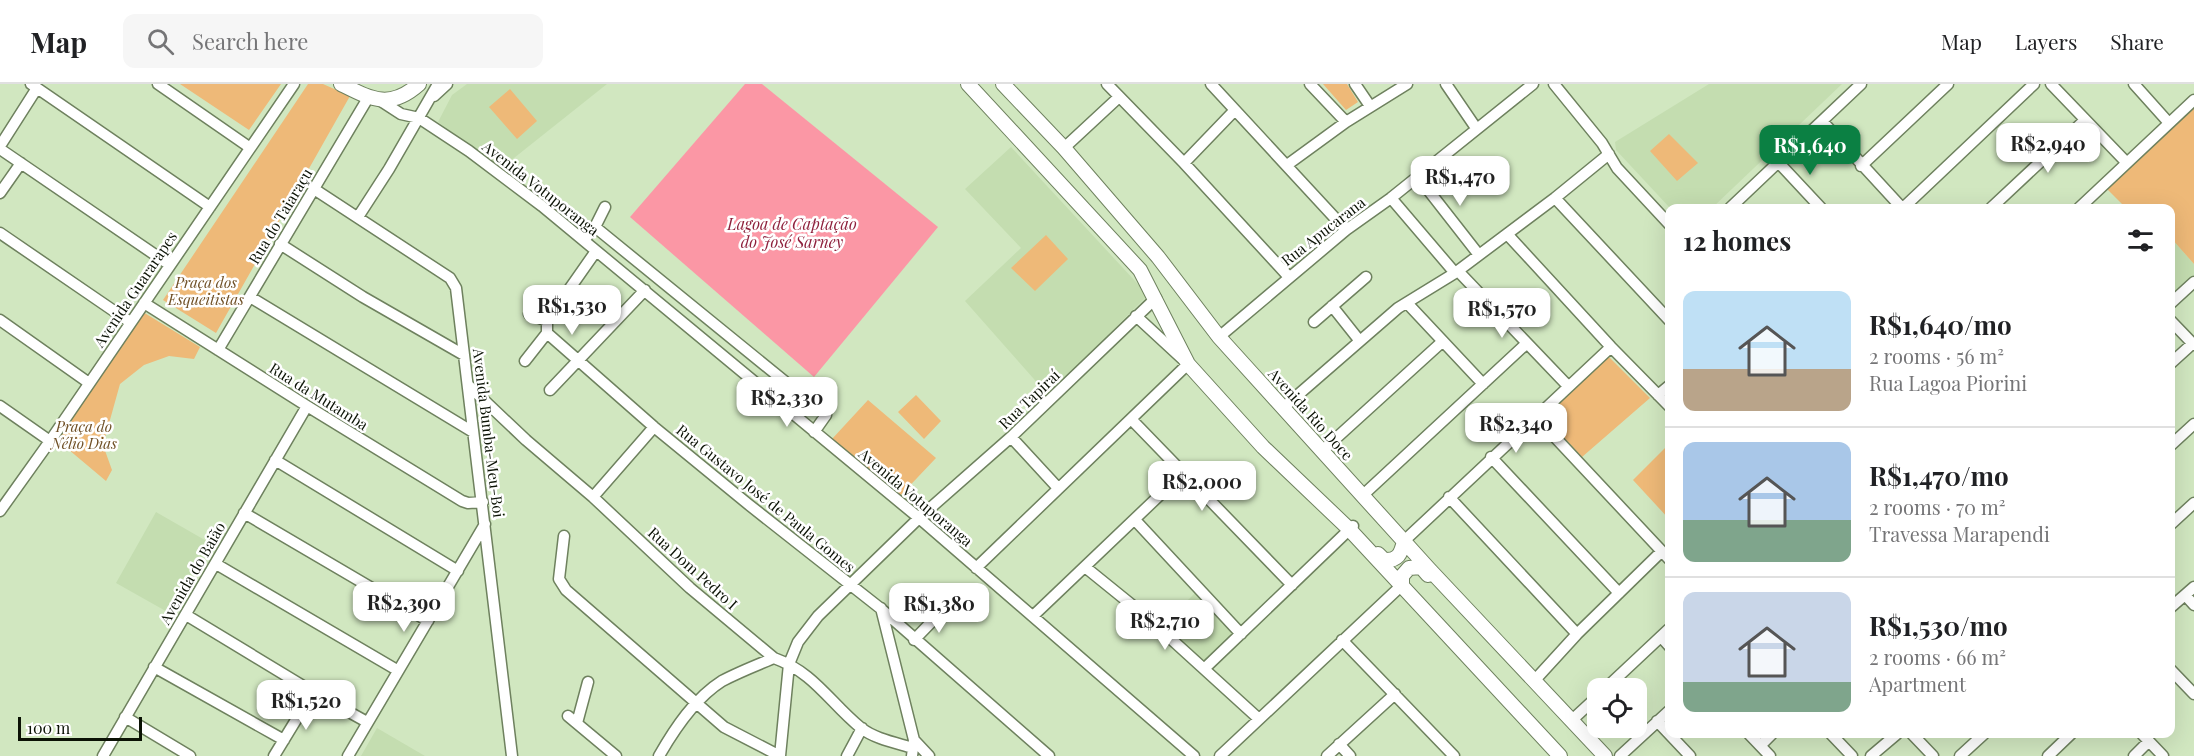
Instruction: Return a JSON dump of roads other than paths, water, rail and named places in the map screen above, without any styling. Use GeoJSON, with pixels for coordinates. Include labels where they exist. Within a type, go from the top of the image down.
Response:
{"type":"FeatureCollection","features":[{"type":"Feature","properties":{"kind":"main road"},"geometry":{"type":"LineString","coordinates":[[341,84],[374,99],[404,95],[419,84]]}},
{"type":"Feature","properties":{"kind":"main road"},"geometry":{"type":"LineString","coordinates":[[968,84],[1140,270],[1188,364],[1263,447],[1384,560],[1392,561],[1398,557],[1404,541]]}},
{"type":"Feature","properties":{"kind":"main road","name":"Avenida Rio Doce"},"geometry":{"type":"LineString","coordinates":[[1003,84],[1064,148],[1158,257],[1219,337],[1362,496],[1605,756]]}},
{"type":"Feature","properties":{"kind":"main road"},"geometry":{"type":"LineString","coordinates":[[1351,527],[1557,755]]}},
{"type":"Feature","properties":{"kind":"main road"},"geometry":{"type":"LineString","coordinates":[[1402,585],[1402,576],[1405,571],[1421,567],[1460,611],[1477,620]]}},
{"type":"Feature","properties":{"kind":"street"},"geometry":{"type":"LineString","coordinates":[[158,84],[249,147]]}},
{"type":"Feature","properties":{"kind":"street","name":"Avenida Guararapes"},"geometry":{"type":"LineString","coordinates":[[0,511],[4,496],[50,441],[294,84]]}},
{"type":"Feature","properties":{"kind":"street"},"geometry":{"type":"LineString","coordinates":[[358,217],[430,101],[438,84]]}},
{"type":"Feature","properties":{"kind":"street"},"geometry":{"type":"LineString","coordinates":[[430,101],[447,84]]}},
{"type":"Feature","properties":{"kind":"street"},"geometry":{"type":"LineString","coordinates":[[1107,84],[1184,162],[1289,277]]}},
{"type":"Feature","properties":{"kind":"street"},"geometry":{"type":"LineString","coordinates":[[1211,84],[1346,230]]}},
{"type":"Feature","properties":{"kind":"street"},"geometry":{"type":"LineString","coordinates":[[1310,84],[1346,122]]}},
{"type":"Feature","properties":{"kind":"street"},"geometry":{"type":"LineString","coordinates":[[1355,84],[1370,106]]}},
{"type":"Feature","properties":{"kind":"street"},"geometry":{"type":"LineString","coordinates":[[1287,165],[1346,122],[1407,84]]}},
{"type":"Feature","properties":{"kind":"street"},"geometry":{"type":"LineString","coordinates":[[1446,84],[1476,128]]}},
{"type":"Feature","properties":{"kind":"street","name":"Rua Apucarana"},"geometry":{"type":"LineString","coordinates":[[1219,337],[1346,230],[1418,177],[1533,84]]}},
{"type":"Feature","properties":{"kind":"street"},"geometry":{"type":"LineString","coordinates":[[1554,84],[1609,154],[1617,168],[1665,220]]}},
{"type":"Feature","properties":{"kind":"street"},"geometry":{"type":"LineString","coordinates":[[1738,204],[1778,162],[1861,84]]}},
{"type":"Feature","properties":{"kind":"street"},"geometry":{"type":"LineString","coordinates":[[1861,166],[1948,84]]}},
{"type":"Feature","properties":{"kind":"street"},"geometry":{"type":"LineString","coordinates":[[1907,204],[2034,84]]}},
{"type":"Feature","properties":{"kind":"street"},"geometry":{"type":"LineString","coordinates":[[2050,84],[2127,163]]}},
{"type":"Feature","properties":{"kind":"street"},"geometry":{"type":"LineString","coordinates":[[2134,84],[2169,123]]}},
{"type":"Feature","properties":{"kind":"street"},"geometry":{"type":"LineString","coordinates":[[170,265],[0,147],[34,86],[210,207]]}},
{"type":"Feature","properties":{"kind":"street"},"geometry":{"type":"LineString","coordinates":[[1064,148],[1119,97]]}},
{"type":"Feature","properties":{"kind":"street","name":"Avenida Votuporanga"},"geometry":{"type":"LineString","coordinates":[[374,99],[401,114],[419,118],[469,151],[584,240],[919,518],[1194,756]]}},
{"type":"Feature","properties":{"kind":"street","name":"Rua do Taiaraçu"},"geometry":{"type":"LineString","coordinates":[[218,350],[314,189],[374,99]]}},
{"type":"Feature","properties":{"kind":"street"},"geometry":{"type":"LineString","coordinates":[[2083,204],[2194,100]]}},
{"type":"Feature","properties":{"kind":"street"},"geometry":{"type":"LineString","coordinates":[[1184,162],[1235,110]]}},
{"type":"Feature","properties":{"kind":"street"},"geometry":{"type":"LineString","coordinates":[[1995,204],[2085,120]]}},
{"type":"Feature","properties":{"kind":"street"},"geometry":{"type":"LineString","coordinates":[[1822,121],[1861,166],[1899,204]]}},
{"type":"Feature","properties":{"kind":"street"},"geometry":{"type":"LineString","coordinates":[[1284,407],[1398,308],[1457,272],[1609,154]]}},
{"type":"Feature","properties":{"kind":"street"},"geometry":{"type":"LineString","coordinates":[[1778,162],[1817,204]]}},
{"type":"Feature","properties":{"kind":"street"},"geometry":{"type":"LineString","coordinates":[[0,193],[21,163]]}},
{"type":"Feature","properties":{"kind":"street"},"geometry":{"type":"LineString","coordinates":[[1418,177],[1479,255]]}},
{"type":"Feature","properties":{"kind":"street","name":"Avenida Bumba-Meu-Boi"},"geometry":{"type":"LineString","coordinates":[[314,189],[454,282],[469,386],[512,756]]}},
{"type":"Feature","properties":{"kind":"street"},"geometry":{"type":"LineString","coordinates":[[1391,198],[1457,272],[1568,386]]}},
{"type":"Feature","properties":{"kind":"street"},"geometry":{"type":"LineString","coordinates":[[1555,198],[1665,316]]}},
{"type":"Feature","properties":{"kind":"street"},"geometry":{"type":"LineString","coordinates":[[584,240],[595,227],[605,207]]}},
{"type":"Feature","properties":{"kind":"street","name":"Avenida Votuporanga"},"geometry":{"type":"LineString","coordinates":[[595,227],[826,415],[814,432]]}},
{"type":"Feature","properties":{"kind":"street"},"geometry":{"type":"LineString","coordinates":[[0,233],[130,322]]}},
{"type":"Feature","properties":{"kind":"street"},"geometry":{"type":"LineString","coordinates":[[1507,234],[1665,402]]}},
{"type":"Feature","properties":{"kind":"street"},"geometry":{"type":"LineString","coordinates":[[280,244],[363,297],[464,355]]}},
{"type":"Feature","properties":{"kind":"street"},"geometry":{"type":"LineString","coordinates":[[525,361],[547,333],[547,321],[596,250]]}},
{"type":"Feature","properties":{"kind":"street"},"geometry":{"type":"LineString","coordinates":[[1314,322],[1366,278]]}},
{"type":"Feature","properties":{"kind":"street"},"geometry":{"type":"LineString","coordinates":[[550,390],[577,360],[661,280]]}},
{"type":"Feature","properties":{"kind":"street"},"geometry":{"type":"LineString","coordinates":[[2175,299],[2194,282]]}},
{"type":"Feature","properties":{"kind":"street"},"geometry":{"type":"LineString","coordinates":[[250,297],[473,432]]}},
{"type":"Feature","properties":{"kind":"street","name":"Rua Tapiraí"},"geometry":{"type":"LineString","coordinates":[[780,756],[789,664],[804,633],[818,616],[919,518],[1011,436],[1156,298]]}},
{"type":"Feature","properties":{"kind":"street","name":"Rua da Mutamba"},"geometry":{"type":"LineString","coordinates":[[144,303],[462,501],[483,502]]}},
{"type":"Feature","properties":{"kind":"street"},"geometry":{"type":"LineString","coordinates":[[1407,303],[1483,384]]}},
{"type":"Feature","properties":{"kind":"street"},"geometry":{"type":"LineString","coordinates":[[1332,306],[1359,340]]}},
{"type":"Feature","properties":{"kind":"street"},"geometry":{"type":"LineString","coordinates":[[529,314],[547,321]]}},
{"type":"Feature","properties":{"kind":"street"},"geometry":{"type":"LineString","coordinates":[[976,568],[1188,364],[1136,316]]}},
{"type":"Feature","properties":{"kind":"street"},"geometry":{"type":"LineString","coordinates":[[0,320],[89,383]]}},
{"type":"Feature","properties":{"kind":"street"},"geometry":{"type":"LineString","coordinates":[[706,342],[716,324]]}},
{"type":"Feature","properties":{"kind":"street"},"geometry":{"type":"LineString","coordinates":[[2175,325],[2193,345],[2175,360]]}},
{"type":"Feature","properties":{"kind":"street","name":"Rua Gustavo José de Paula Gomes"},"geometry":{"type":"LineString","coordinates":[[547,333],[654,427],[880,608],[1049,756]]}},
{"type":"Feature","properties":{"kind":"street"},"geometry":{"type":"LineString","coordinates":[[1322,451],[1442,342]]}},
{"type":"Feature","properties":{"kind":"street"},"geometry":{"type":"LineString","coordinates":[[1362,496],[1526,344]]}},
{"type":"Feature","properties":{"kind":"street"},"geometry":{"type":"LineString","coordinates":[[1404,541],[1611,347]]}},
{"type":"Feature","properties":{"kind":"street"},"geometry":{"type":"LineString","coordinates":[[765,391],[778,375]]}},
{"type":"Feature","properties":{"kind":"street","name":"Rua Dom Pedro I"},"geometry":{"type":"LineString","coordinates":[[469,386],[690,588],[774,658],[808,676],[862,728],[929,756]]}},
{"type":"Feature","properties":{"kind":"street"},"geometry":{"type":"LineString","coordinates":[[1658,395],[1665,389]]}},
{"type":"Feature","properties":{"kind":"street"},"geometry":{"type":"LineString","coordinates":[[0,406],[50,441]]}},
{"type":"Feature","properties":{"kind":"street","name":"Avenida do Baião"},"geometry":{"type":"LineString","coordinates":[[103,756],[307,406]]}},
{"type":"Feature","properties":{"kind":"street"},"geometry":{"type":"LineString","coordinates":[[1536,417],[1665,555]]}},
{"type":"Feature","properties":{"kind":"street"},"geometry":{"type":"LineString","coordinates":[[1132,420],[1292,585]]}},
{"type":"Feature","properties":{"kind":"street"},"geometry":{"type":"LineString","coordinates":[[2175,441],[2194,424]]}},
{"type":"Feature","properties":{"kind":"street"},"geometry":{"type":"LineString","coordinates":[[593,497],[654,427]]}},
{"type":"Feature","properties":{"kind":"street"},"geometry":{"type":"LineString","coordinates":[[1011,436],[1058,488]]}},
{"type":"Feature","properties":{"kind":"street"},"geometry":{"type":"LineString","coordinates":[[1491,457],[1619,593]]}},
{"type":"Feature","properties":{"kind":"street"},"geometry":{"type":"LineString","coordinates":[[275,460],[458,571]]}},
{"type":"Feature","properties":{"kind":"street"},"geometry":{"type":"LineString","coordinates":[[1033,616],[1184,472]]}},
{"type":"Feature","properties":{"kind":"street"},"geometry":{"type":"LineString","coordinates":[[1449,497],[1577,634]]}},
{"type":"Feature","properties":{"kind":"street"},"geometry":{"type":"LineString","coordinates":[[2175,520],[2194,503]]}},
{"type":"Feature","properties":{"kind":"street"},"geometry":{"type":"LineString","coordinates":[[244,513],[428,621]]}},
{"type":"Feature","properties":{"kind":"street"},"geometry":{"type":"LineString","coordinates":[[1134,520],[1241,634]]}},
{"type":"Feature","properties":{"kind":"street"},"geometry":{"type":"LineString","coordinates":[[348,756],[485,524]]}},
{"type":"Feature","properties":{"kind":"street"},"geometry":{"type":"LineString","coordinates":[[1205,668],[1351,527]]}},
{"type":"Feature","properties":{"kind":"street"},"geometry":{"type":"LineString","coordinates":[[564,536],[560,571],[562,586],[696,704],[736,735],[780,756]]}},
{"type":"Feature","properties":{"kind":"street"},"geometry":{"type":"LineString","coordinates":[[1534,681],[1619,593],[1665,557]]}},
{"type":"Feature","properties":{"kind":"street"},"geometry":{"type":"LineString","coordinates":[[216,564],[397,670]]}},
{"type":"Feature","properties":{"kind":"street"},"geometry":{"type":"LineString","coordinates":[[1085,567],[1148,618],[1259,719]]}},
{"type":"Feature","properties":{"kind":"street"},"geometry":{"type":"LineString","coordinates":[[1220,756],[1402,585]]}},
{"type":"Feature","properties":{"kind":"street"},"geometry":{"type":"LineString","coordinates":[[2175,604],[2194,587]]}},
{"type":"Feature","properties":{"kind":"street"},"geometry":{"type":"LineString","coordinates":[[2185,595],[2194,605]]}},
{"type":"Feature","properties":{"kind":"street"},"geometry":{"type":"LineString","coordinates":[[880,608],[913,748]]}},
{"type":"Feature","properties":{"kind":"street"},"geometry":{"type":"LineString","coordinates":[[914,640],[943,610]]}},
{"type":"Feature","properties":{"kind":"street"},"geometry":{"type":"LineString","coordinates":[[186,615],[367,722]]}},
{"type":"Feature","properties":{"kind":"street"},"geometry":{"type":"LineString","coordinates":[[1617,678],[1665,633]]}},
{"type":"Feature","properties":{"kind":"street"},"geometry":{"type":"LineString","coordinates":[[1661,637],[1665,641]]}},
{"type":"Feature","properties":{"kind":"street"},"geometry":{"type":"LineString","coordinates":[[1342,640],[1454,756]]}},
{"type":"Feature","properties":{"kind":"street"},"geometry":{"type":"LineString","coordinates":[[659,756],[676,726],[720,683],[774,658]]}},
{"type":"Feature","properties":{"kind":"street"},"geometry":{"type":"LineString","coordinates":[[154,667],[284,740]]}},
{"type":"Feature","properties":{"kind":"street"},"geometry":{"type":"LineString","coordinates":[[2175,673],[2194,693]]}},
{"type":"Feature","properties":{"kind":"street"},"geometry":{"type":"LineString","coordinates":[[588,682],[573,719],[615,756]]}},
{"type":"Feature","properties":{"kind":"street"},"geometry":{"type":"LineString","coordinates":[[274,756],[313,692]]}},
{"type":"Feature","properties":{"kind":"street"},"geometry":{"type":"LineString","coordinates":[[1327,756],[1395,694]]}},
{"type":"Feature","properties":{"kind":"street"},"geometry":{"type":"LineString","coordinates":[[1572,720],[1587,706]]}},
{"type":"Feature","properties":{"kind":"street"},"geometry":{"type":"LineString","coordinates":[[1620,756],[1665,714]]}},
{"type":"Feature","properties":{"kind":"street"},"geometry":{"type":"LineString","coordinates":[[125,717],[190,756]]}},
{"type":"Feature","properties":{"kind":"street"},"geometry":{"type":"LineString","coordinates":[[1657,721],[1665,729]]}},
{"type":"Feature","properties":{"kind":"street"},"geometry":{"type":"LineString","coordinates":[[847,756],[862,728]]}},
{"type":"Feature","properties":{"kind":"street"},"geometry":{"type":"LineString","coordinates":[[1673,738],[1690,756]]}},
{"type":"Feature","properties":{"kind":"street"},"geometry":{"type":"LineString","coordinates":[[1753,738],[1770,756]]}},
{"type":"Feature","properties":{"kind":"street"},"geometry":{"type":"LineString","coordinates":[[1761,746],[1768,738]]}},
{"type":"Feature","properties":{"kind":"street"},"geometry":{"type":"LineString","coordinates":[[1835,738],[1852,756]]}},
{"type":"Feature","properties":{"kind":"street"},"geometry":{"type":"LineString","coordinates":[[1870,756],[1892,738]]}},
{"type":"Feature","properties":{"kind":"street"},"geometry":{"type":"LineString","coordinates":[[1916,738],[1934,756]]}},
{"type":"Feature","properties":{"kind":"street"},"geometry":{"type":"LineString","coordinates":[[1960,756],[1980,738]]}},
{"type":"Feature","properties":{"kind":"street"},"geometry":{"type":"LineString","coordinates":[[2048,756],[2067,738]]}},
{"type":"Feature","properties":{"kind":"street"},"geometry":{"type":"LineString","coordinates":[[2134,756],[2145,738]]}},
{"type":"Feature","properties":{"kind":"street"},"geometry":{"type":"LineString","coordinates":[[2147,738],[2163,756]]}},
{"type":"Feature","properties":{"kind":"street"},"geometry":{"type":"LineString","coordinates":[[1339,744],[1350,756]]}},
{"type":"Feature","properties":{"kind":"water","name":"Lagoa de Captação do José Sarney"},"geometry":{"type":"Polygon","coordinates":[[[745,84],[762,84],[938,227],[814,377],[630,217],[745,84]]]}},
{"type":"Feature","properties":{"kind":"park label","name":"Praça dos Esqueitistas"},"geometry":{"type":"Point","coordinates":[206,290]}},
{"type":"Feature","properties":{"kind":"park label","name":"Praça do Nélio Dias"},"geometry":{"type":"Point","coordinates":[84,434]}}]}
